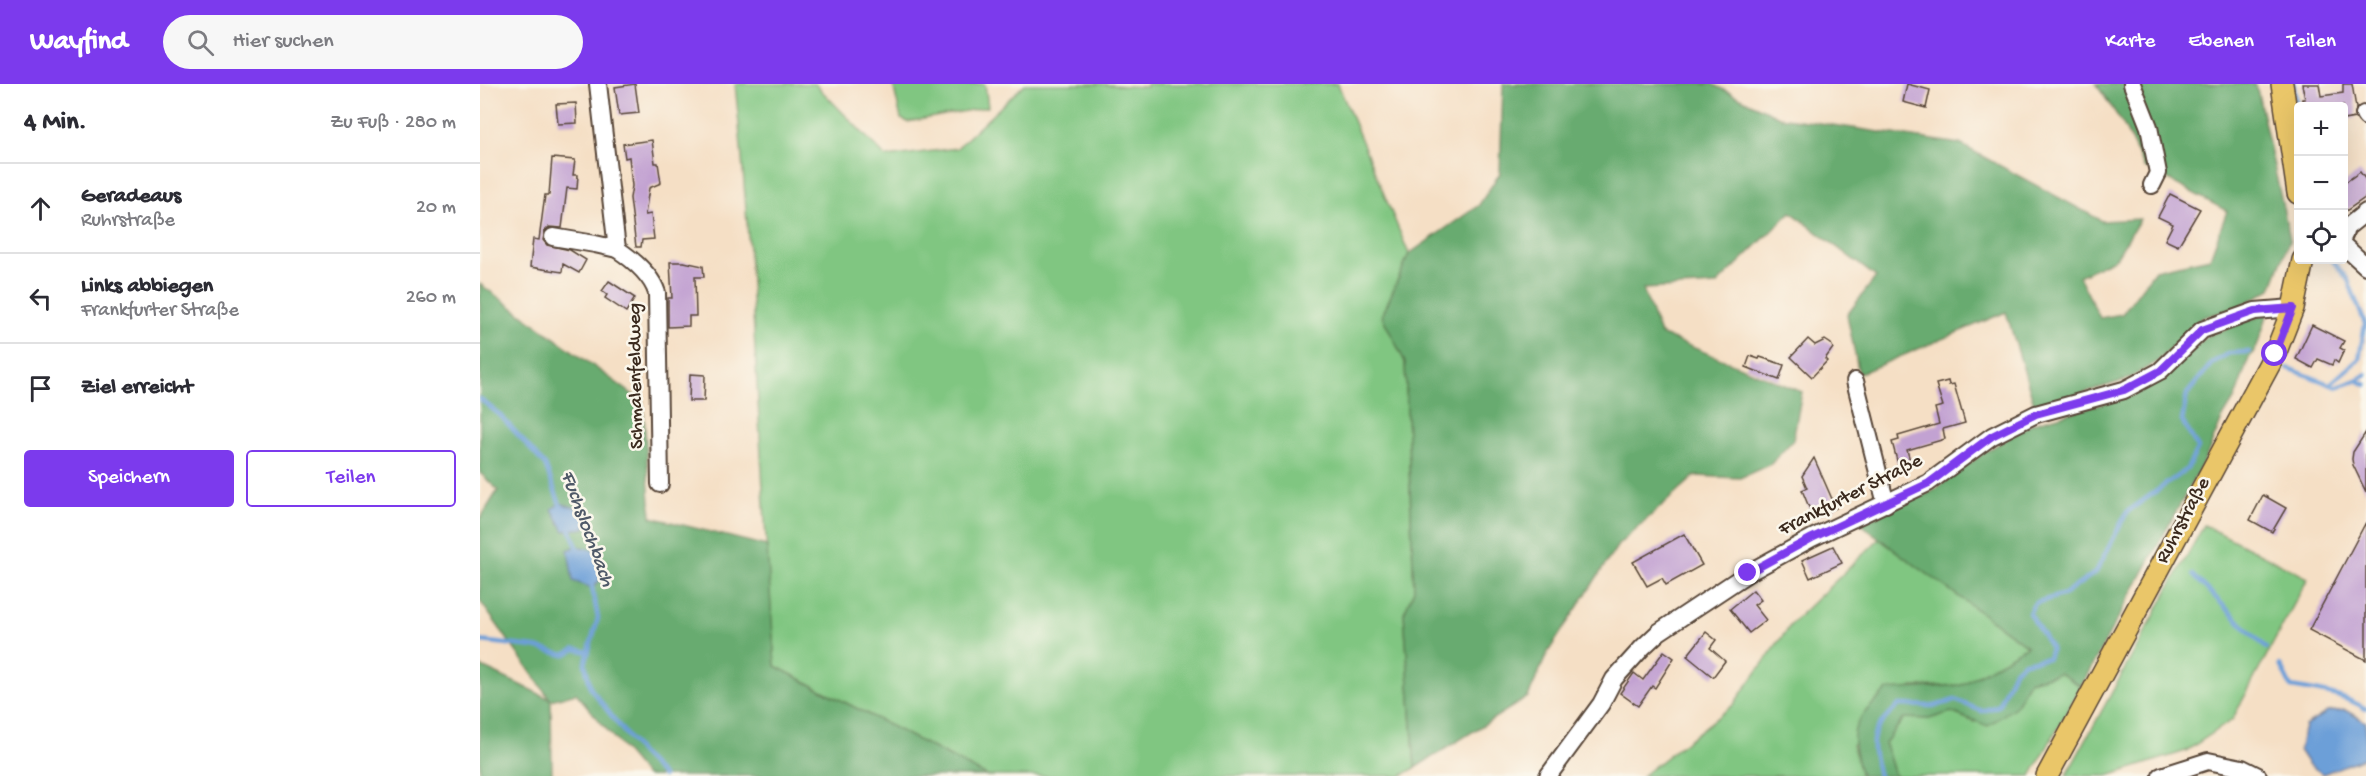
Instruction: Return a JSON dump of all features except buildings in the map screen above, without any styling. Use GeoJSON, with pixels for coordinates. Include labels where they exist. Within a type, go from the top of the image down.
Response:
{"type":"FeatureCollection","features":[{"type":"Feature","properties":{"kind":"main road"},"geometry":{"type":"LineString","coordinates":[[2282,84],[2294,166]]}},
{"type":"Feature","properties":{"kind":"main road","name":"Ruhrstraße"},"geometry":{"type":"LineString","coordinates":[[2047,776],[2275,354],[2293,308],[2302,264]]}},
{"type":"Feature","properties":{"kind":"street"},"geometry":{"type":"LineString","coordinates":[[598,84],[617,249]]}},
{"type":"Feature","properties":{"kind":"street"},"geometry":{"type":"LineString","coordinates":[[2132,84],[2149,127],[2158,173],[2152,184]]}},
{"type":"Feature","properties":{"kind":"street"},"geometry":{"type":"LineString","coordinates":[[2348,226],[2366,212]]}},
{"type":"Feature","properties":{"kind":"street","name":"Schmalenfeldweg"},"geometry":{"type":"LineString","coordinates":[[553,237],[617,249],[634,261],[655,287],[657,293],[660,484]]}},
{"type":"Feature","properties":{"kind":"street"},"geometry":{"type":"LineString","coordinates":[[2348,250],[2366,266]]}},
{"type":"Feature","properties":{"kind":"street","name":"Frankfurter Straße"},"geometry":{"type":"LineString","coordinates":[[1548,776],[1601,704],[1614,679],[1659,632],[1748,573],[1812,538],[1929,483],[1992,436],[2036,414],[2124,390],[2160,371],[2202,330],[2255,311],[2293,308]]}},
{"type":"Feature","properties":{"kind":"street"},"geometry":{"type":"LineString","coordinates":[[1855,381],[1886,504]]}},
{"type":"Feature","properties":{"kind":"street"},"geometry":{"type":"LineString","coordinates":[[2161,776],[2208,760],[2242,768],[2258,776]]}},
{"type":"Feature","properties":{"kind":"green space"},"geometry":{"type":"Polygon","coordinates":[[[735,84],[815,84],[886,157],[957,148],[1025,84],[1147,87],[1147,84],[1338,84],[1409,254],[1382,316],[1405,362],[1414,591],[1404,613],[1415,768],[1401,776],[987,776],[775,666],[742,156],[735,84]]]}},
{"type":"Feature","properties":{"kind":"green space"},"geometry":{"type":"Polygon","coordinates":[[[893,84],[985,84],[988,107],[908,122],[901,119],[893,84]]]}},
{"type":"Feature","properties":{"kind":"green space"},"geometry":{"type":"Polygon","coordinates":[[[1503,84],[1712,84],[1779,117],[1960,144],[2102,221],[2140,219],[2116,258],[2079,276],[2100,318],[2122,314],[2155,270],[2210,258],[2227,211],[2144,167],[2123,124],[2096,84],[2256,84],[2290,239],[2271,289],[2237,308],[2200,318],[2157,362],[2126,380],[2035,407],[2006,312],[1859,374],[1847,315],[1876,277],[1791,212],[1716,285],[1643,289],[1660,334],[1802,392],[1793,440],[1771,464],[1740,478],[1695,476],[1618,545],[1548,652],[1528,697],[1415,768],[1404,613],[1414,590],[1405,362],[1382,316],[1409,254],[1479,205],[1500,173],[1503,84]]]}},
{"type":"Feature","properties":{"kind":"green space"},"geometry":{"type":"Polygon","coordinates":[[[480,284],[643,402],[651,517],[767,546],[775,666],[987,776],[646,776],[576,693],[551,700],[552,776],[480,776],[480,666],[550,699],[480,601],[480,519],[498,490],[480,473],[480,284]]]}},
{"type":"Feature","properties":{"kind":"green space"},"geometry":{"type":"Polygon","coordinates":[[[2268,313],[2257,347],[2249,358],[2235,398],[2222,419],[2206,457],[2081,686],[2060,673],[2029,681],[2015,707],[1988,726],[1951,712],[1929,719],[1904,718],[1885,743],[1895,776],[1861,776],[1854,747],[1856,727],[1866,711],[1887,690],[1962,685],[2027,646],[1860,523],[1933,491],[1985,452],[2033,423],[2135,395],[2167,374],[2207,336],[2268,313]]]}},
{"type":"Feature","properties":{"kind":"green space"},"geometry":{"type":"Polygon","coordinates":[[[2204,525],[2308,578],[2232,720],[2186,751],[2108,776],[2066,776],[2204,525]]]}},
{"type":"Feature","properties":{"kind":"green space"},"geometry":{"type":"Polygon","coordinates":[[[1879,539],[2027,646],[1962,685],[1912,687],[1852,745],[1861,776],[1642,776],[1733,705],[1792,623],[1879,539]]]}},
{"type":"Feature","properties":{"kind":"green space"},"geometry":{"type":"Polygon","coordinates":[[[2060,673],[2081,686],[2031,776],[1895,776],[1885,743],[1904,718],[1929,719],[1951,712],[1974,722],[2015,707],[2029,681],[2060,673]]]}},
{"type":"Feature","properties":{"kind":"water"},"geometry":{"type":"Polygon","coordinates":[[[560,503],[576,508],[588,519],[585,528],[564,531],[552,509],[560,503]]]}},
{"type":"Feature","properties":{"kind":"water"},"geometry":{"type":"Polygon","coordinates":[[[577,546],[599,551],[600,580],[592,588],[573,581],[568,550],[577,546]]]}},
{"type":"Feature","properties":{"kind":"water"},"geometry":{"type":"Polygon","coordinates":[[[2345,710],[2366,722],[2366,757],[2323,774],[2308,764],[2299,750],[2305,726],[2327,712],[2345,710]]]}},
{"type":"Feature","properties":{"kind":"waterway"},"geometry":{"type":"LineString","coordinates":[[2294,84],[2296,102]]}},
{"type":"Feature","properties":{"kind":"waterway"},"geometry":{"type":"LineString","coordinates":[[2330,384],[2359,359],[2365,324],[2348,280],[2335,264]]}},
{"type":"Feature","properties":{"kind":"waterway"},"geometry":{"type":"LineString","coordinates":[[1879,776],[1873,752],[1874,736],[1882,722],[1899,705],[1935,706],[1955,700],[1982,711],[1998,706],[2014,671],[2024,662],[2048,658],[2051,648],[2029,613],[2035,603],[2065,594],[2096,572],[2127,512],[2187,469],[2198,448],[2182,421],[2187,394],[2212,363],[2229,353],[2249,352]]}},
{"type":"Feature","properties":{"kind":"waterway"},"geometry":{"type":"LineString","coordinates":[[2288,368],[2337,387],[2366,374]]}},
{"type":"Feature","properties":{"kind":"waterway"},"geometry":{"type":"LineString","coordinates":[[2357,380],[2366,385]]}},
{"type":"Feature","properties":{"kind":"waterway","name":"Fuchslochbach"},"geometry":{"type":"LineString","coordinates":[[480,399],[500,415],[545,465],[561,507]]}},
{"type":"Feature","properties":{"kind":"waterway","name":"Fuchslochbach"},"geometry":{"type":"LineString","coordinates":[[569,526],[579,552]]}},
{"type":"Feature","properties":{"kind":"waterway"},"geometry":{"type":"LineString","coordinates":[[2193,575],[2266,648]]}},
{"type":"Feature","properties":{"kind":"waterway","name":"Fuchslochbach"},"geometry":{"type":"LineString","coordinates":[[591,582],[598,618],[585,664],[591,689],[640,753],[663,776]]}},
{"type":"Feature","properties":{"kind":"waterway"},"geometry":{"type":"LineString","coordinates":[[480,641],[534,647],[564,655],[575,649],[588,652]]}},
{"type":"Feature","properties":{"kind":"waterway"},"geometry":{"type":"LineString","coordinates":[[2280,665],[2291,687],[2339,697],[2366,709]]}},
{"type":"Feature","properties":{"kind":"route"},"geometry":{"type":"LineString","coordinates":[[1748,573],[1812,538],[1929,483],[1992,436],[2036,414],[2124,390],[2160,371],[2202,330],[2255,311],[2293,308],[2275,354]]}}]}
